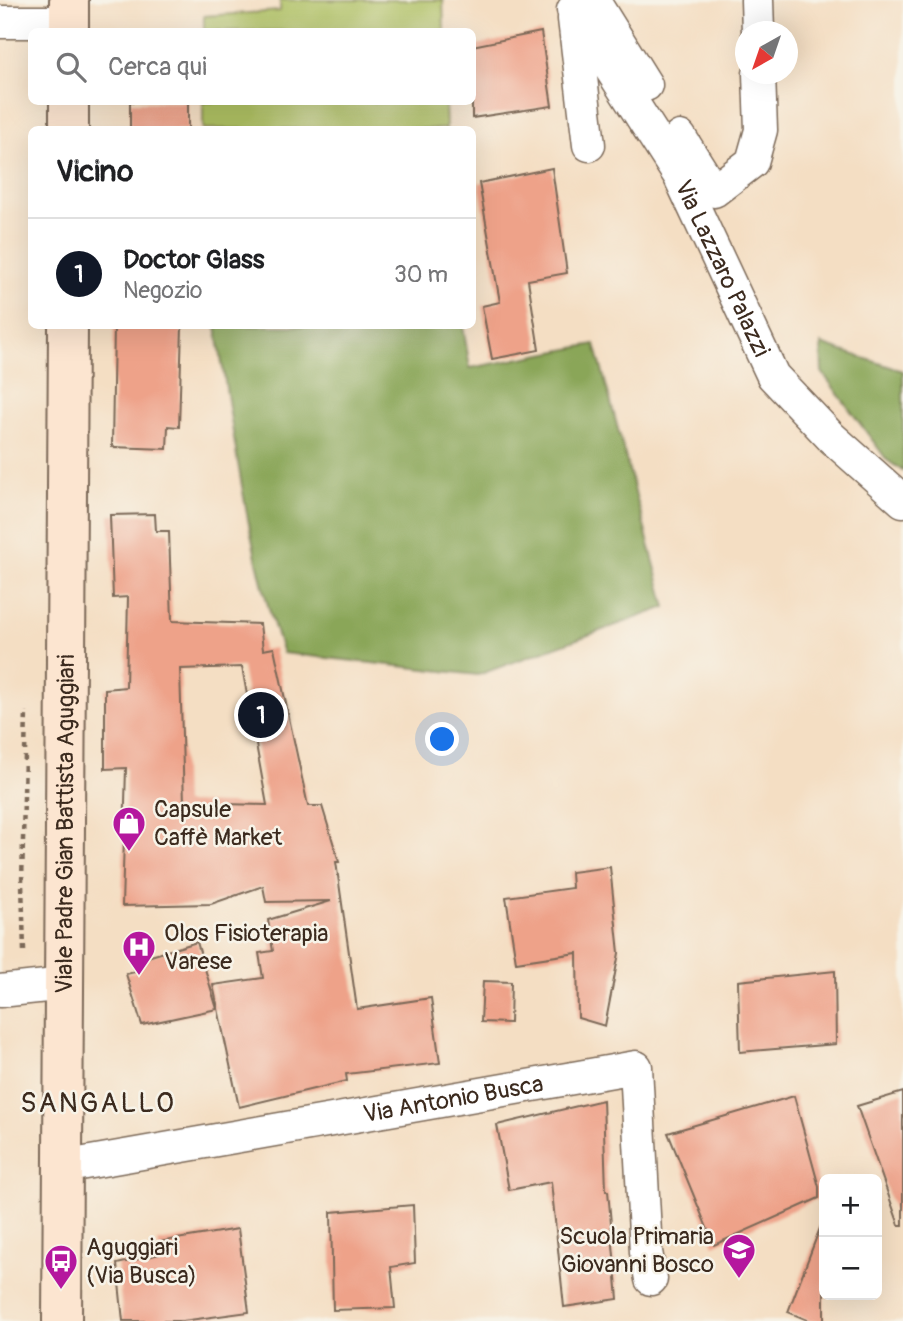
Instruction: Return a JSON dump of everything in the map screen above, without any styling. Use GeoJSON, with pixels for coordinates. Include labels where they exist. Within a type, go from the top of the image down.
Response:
{"type":"FeatureCollection","features":[{"type":"Feature","properties":{"kind":"main road"},"geometry":{"type":"LineString","coordinates":[[69,105],[69,126]]}},
{"type":"Feature","properties":{"kind":"main road","name":"Viale Padre Gian Battista Aguggiari"},"geometry":{"type":"LineString","coordinates":[[62,1321],[68,329]]}},
{"type":"Feature","properties":{"kind":"street"},"geometry":{"type":"LineString","coordinates":[[757,0],[758,21]]}},
{"type":"Feature","properties":{"kind":"street"},"geometry":{"type":"LineString","coordinates":[[579,3],[589,145]]}},
{"type":"Feature","properties":{"kind":"street","name":"Via Lazzaro Palazzi"},"geometry":{"type":"LineString","coordinates":[[579,3],[714,191],[752,162],[761,130],[759,84]]}},
{"type":"Feature","properties":{"kind":"street","name":"Via Lazzaro Palazzi"},"geometry":{"type":"LineString","coordinates":[[579,3],[679,175],[773,376],[831,437],[903,501]]}},
{"type":"Feature","properties":{"kind":"street"},"geometry":{"type":"LineString","coordinates":[[0,22],[69,18]]}},
{"type":"Feature","properties":{"kind":"street"},"geometry":{"type":"LineString","coordinates":[[0,991],[65,984]]}},
{"type":"Feature","properties":{"kind":"street","name":"Via Antonio Busca"},"geometry":{"type":"LineString","coordinates":[[62,1167],[636,1067],[646,1252],[651,1279]]}},
{"type":"Feature","properties":{"kind":"path"},"geometry":{"type":"LineString","coordinates":[[132,946],[138,965]]}},
{"type":"Feature","properties":{"kind":"green space"},"geometry":{"type":"Polygon","coordinates":[[[280,0],[443,0],[444,28],[204,28],[204,16],[280,11],[280,0]]]}},
{"type":"Feature","properties":{"kind":"green space"},"geometry":{"type":"Polygon","coordinates":[[[203,105],[445,105],[446,126],[203,126],[203,105]]]}},
{"type":"Feature","properties":{"kind":"green space"},"geometry":{"type":"Polygon","coordinates":[[[216,329],[464,329],[470,368],[595,344],[666,607],[478,675],[283,653],[260,574],[216,329]]]}},
{"type":"Feature","properties":{"kind":"green space"},"geometry":{"type":"Polygon","coordinates":[[[821,344],[903,371],[903,471],[887,460],[822,372],[821,344]]]}},
{"type":"Feature","properties":{"kind":"building"},"geometry":{"type":"Polygon","coordinates":[[[541,32],[552,106],[472,118],[472,105],[476,105],[476,45],[541,32]]]}},
{"type":"Feature","properties":{"kind":"building"},"geometry":{"type":"Polygon","coordinates":[[[130,105],[188,105],[188,126],[130,126],[130,105]]]}},
{"type":"Feature","properties":{"kind":"building"},"geometry":{"type":"Polygon","coordinates":[[[552,168],[567,273],[528,280],[539,350],[492,359],[482,306],[500,302],[479,183],[552,168]]]}},
{"type":"Feature","properties":{"kind":"building"},"geometry":{"type":"Polygon","coordinates":[[[114,329],[182,329],[179,427],[168,426],[167,449],[112,447],[114,329]]]}},
{"type":"Feature","properties":{"kind":"building"},"geometry":{"type":"Polygon","coordinates":[[[155,514],[156,531],[169,531],[172,621],[260,624],[263,650],[274,648],[308,806],[322,806],[339,862],[336,862],[357,1009],[431,998],[440,1063],[346,1074],[347,1081],[239,1107],[213,985],[263,978],[259,953],[273,951],[268,920],[331,901],[266,902],[263,886],[211,904],[122,906],[126,768],[105,769],[105,689],[126,687],[128,597],[113,598],[110,515],[155,514]],[[242,667],[180,669],[184,803],[267,805],[242,667]]]}},
{"type":"Feature","properties":{"kind":"building"},"geometry":{"type":"Polygon","coordinates":[[[610,867],[619,953],[605,1026],[578,1018],[577,953],[516,962],[506,897],[572,888],[571,872],[610,867]]]}},
{"type":"Feature","properties":{"kind":"building"},"geometry":{"type":"Polygon","coordinates":[[[197,942],[217,1009],[142,1025],[126,974],[135,972],[134,965],[143,964],[141,959],[197,942]]]}},
{"type":"Feature","properties":{"kind":"building"},"geometry":{"type":"Polygon","coordinates":[[[835,971],[836,1044],[740,1052],[738,981],[835,971]]]}},
{"type":"Feature","properties":{"kind":"building"},"geometry":{"type":"Polygon","coordinates":[[[483,981],[511,982],[510,1023],[481,1022],[483,981]]]}},
{"type":"Feature","properties":{"kind":"building"},"geometry":{"type":"Polygon","coordinates":[[[903,1092],[903,1225],[899,1225],[857,1106],[903,1092]]]}},
{"type":"Feature","properties":{"kind":"building"},"geometry":{"type":"Polygon","coordinates":[[[794,1096],[819,1187],[819,1198],[714,1245],[668,1133],[794,1096]]]}},
{"type":"Feature","properties":{"kind":"building"},"geometry":{"type":"Polygon","coordinates":[[[603,1100],[606,1191],[618,1299],[564,1307],[551,1182],[509,1190],[497,1125],[603,1100]]]}},
{"type":"Feature","properties":{"kind":"building"},"geometry":{"type":"Polygon","coordinates":[[[413,1205],[415,1263],[391,1267],[395,1308],[333,1310],[331,1212],[413,1205]]]}},
{"type":"Feature","properties":{"kind":"building"},"geometry":{"type":"Polygon","coordinates":[[[238,1229],[249,1312],[182,1321],[123,1321],[117,1264],[160,1254],[158,1242],[238,1229]]]}},
{"type":"Feature","properties":{"kind":"building"},"geometry":{"type":"Polygon","coordinates":[[[819,1231],[819,1300],[824,1300],[824,1321],[810,1321],[788,1312],[819,1231]]]}},
{"type":"Feature","properties":{"kind":"place","name":"Doctor Glass"},"geometry":{"type":"Point","coordinates":[261,715]}},
{"type":"Feature","properties":{"kind":"place","name":"Capsule Caffè Market"},"geometry":{"type":"Point","coordinates":[129,853]}},
{"type":"Feature","properties":{"kind":"place","name":"Olos Fisioterapia Varese"},"geometry":{"type":"Point","coordinates":[139,977]}},
{"type":"Feature","properties":{"kind":"place","name":"Scuola Primaria Giovanni Bosco"},"geometry":{"type":"Point","coordinates":[739,1280]}},
{"type":"Feature","properties":{"kind":"place","name":"Aguggiari (Via Busca)"},"geometry":{"type":"Point","coordinates":[61,1291]}},
{"type":"Feature","properties":{"kind":"district","name":"SANGALLO"},"geometry":{"type":"Point","coordinates":[98,1102]}}]}
